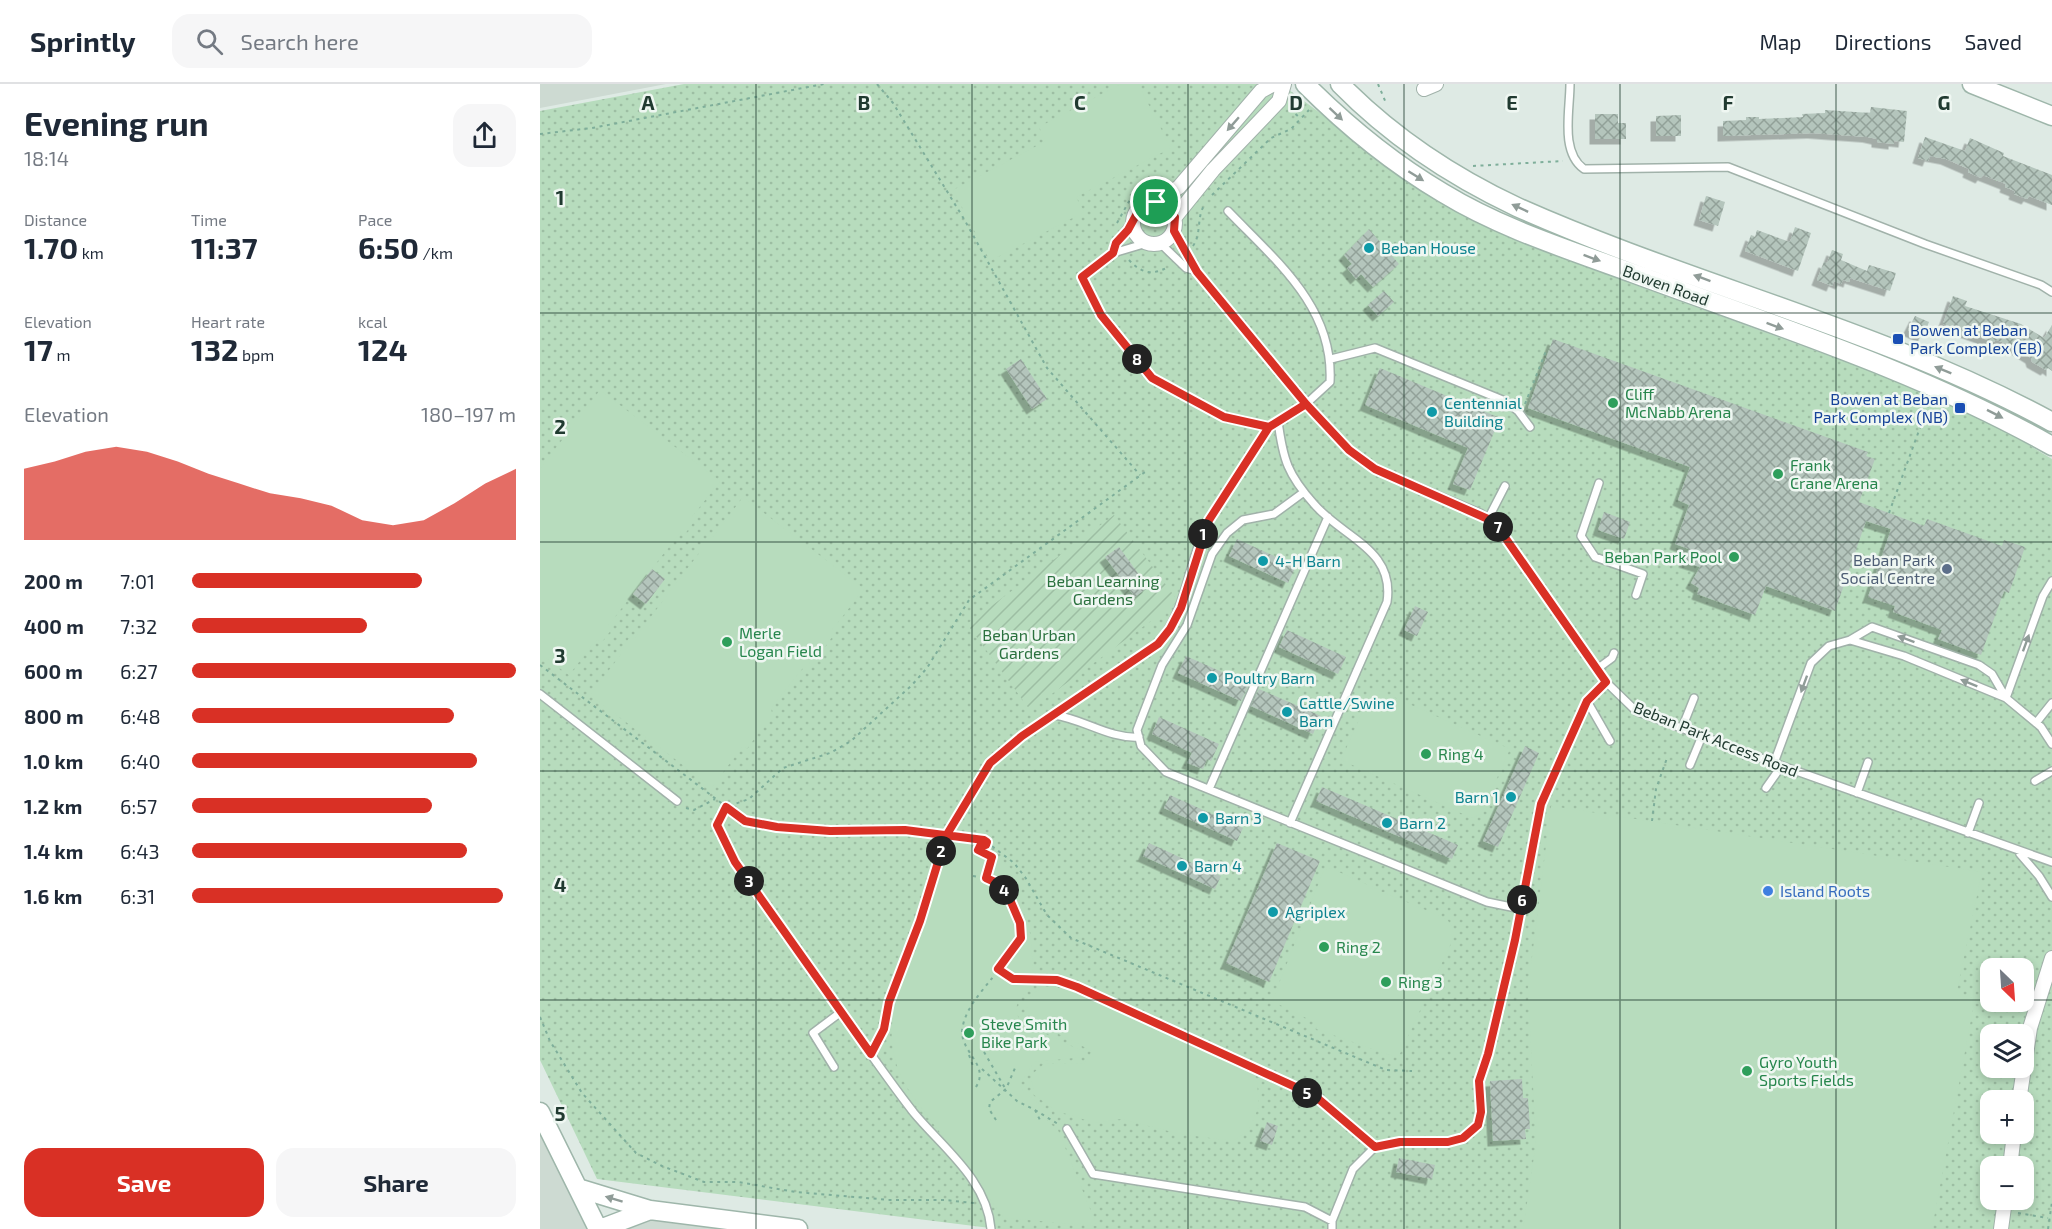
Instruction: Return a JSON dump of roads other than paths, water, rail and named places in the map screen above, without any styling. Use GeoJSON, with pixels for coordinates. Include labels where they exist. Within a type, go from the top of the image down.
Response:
{"type":"FeatureCollection","features":[{"type":"Feature","properties":{"kind":"main road","name":"Bowen Road"},"geometry":{"type":"LineString","coordinates":[[1305,84],[1368,142],[1405,170],[1485,215],[1536,237],[1909,376],[1995,414],[2052,447]]}},
{"type":"Feature","properties":{"kind":"main road","name":"Bowen Road"},"geometry":{"type":"LineString","coordinates":[[1340,84],[1412,146],[1466,181],[1517,207],[1910,356],[1996,392],[2052,422]]}},
{"type":"Feature","properties":{"kind":"main road"},"geometry":{"type":"LineString","coordinates":[[1972,84],[2052,116]]}},
{"type":"Feature","properties":{"kind":"main road"},"geometry":{"type":"LineString","coordinates":[[540,1112],[599,1229],[650,1210]]}},
{"type":"Feature","properties":{"kind":"main road"},"geometry":{"type":"LineString","coordinates":[[578,1188],[650,1210],[798,1229]]}},
{"type":"Feature","properties":{"kind":"street"},"geometry":{"type":"LineString","coordinates":[[1274,84],[1261,91],[1179,187],[1156,202],[1140,208],[1134,221],[1137,235],[1153,243],[1174,224],[1213,170],[1279,101],[1284,84]]}},
{"type":"Feature","properties":{"kind":"street"},"geometry":{"type":"LineString","coordinates":[[1156,202],[1166,206],[1174,224]]}},
{"type":"Feature","properties":{"kind":"street"},"geometry":{"type":"LineString","coordinates":[[2021,1090],[2030,1028],[2052,958]]}},
{"type":"Feature","properties":{"kind":"street"},"geometry":{"type":"LineString","coordinates":[[2001,1229],[2003,1210]]}},
{"type":"Feature","properties":{"kind":"lane"},"geometry":{"type":"LineString","coordinates":[[1570,84],[1570,150],[1574,162],[1584,169],[1728,167],[1925,244],[2041,285],[2052,292]]}},
{"type":"Feature","properties":{"kind":"lane"},"geometry":{"type":"LineString","coordinates":[[871,1054],[884,1029],[889,1002],[920,921],[946,836],[990,763],[1022,736],[1158,644],[1170,629],[1181,608],[1209,520],[1269,427],[1306,404],[1330,382],[1331,359],[1324,330],[1300,287],[1228,211]]}},
{"type":"Feature","properties":{"kind":"lane"},"geometry":{"type":"LineString","coordinates":[[1113,253],[1116,243],[1134,221]]}},
{"type":"Feature","properties":{"kind":"lane","name":"Beban Park Access Road"},"geometry":{"type":"LineString","coordinates":[[1174,224],[1197,272],[1306,404],[1349,450],[1375,469],[1495,523],[1606,682],[1636,711],[2018,852],[2052,862]]}},
{"type":"Feature","properties":{"kind":"lane","name":"Beban Park Access Road"},"geometry":{"type":"LineString","coordinates":[[1153,243],[1186,268],[1197,272]]}},
{"type":"Feature","properties":{"kind":"lane"},"geometry":{"type":"LineString","coordinates":[[1153,243],[1113,253],[1082,277],[1101,315],[1152,378],[1224,417],[1269,427]]}},
{"type":"Feature","properties":{"kind":"lane"},"geometry":{"type":"LineString","coordinates":[[1331,359],[1375,348],[1505,401],[1518,411],[1530,427]]}},
{"type":"Feature","properties":{"kind":"lane"},"geometry":{"type":"LineString","coordinates":[[1278,421],[1283,458],[1304,492],[1329,517],[1371,552],[1383,567],[1390,585],[1387,602],[1290,823]]}},
{"type":"Feature","properties":{"kind":"lane"},"geometry":{"type":"LineString","coordinates":[[1599,483],[1581,536],[1595,557],[1643,574],[1635,595]]}},
{"type":"Feature","properties":{"kind":"lane"},"geometry":{"type":"LineString","coordinates":[[1488,519],[1505,486]]}},
{"type":"Feature","properties":{"kind":"lane"},"geometry":{"type":"LineString","coordinates":[[1304,492],[1274,514],[1243,520],[1227,533],[1212,554],[1187,625],[1162,665],[1142,714],[1137,730],[1141,746],[1166,772],[1487,902],[1521,909]]}},
{"type":"Feature","properties":{"kind":"lane"},"geometry":{"type":"LineString","coordinates":[[1209,789],[1329,517]]}},
{"type":"Feature","properties":{"kind":"lane"},"geometry":{"type":"LineString","coordinates":[[2006,698],[2043,596],[2052,581]]}},
{"type":"Feature","properties":{"kind":"lane"},"geometry":{"type":"LineString","coordinates":[[1766,788],[1778,771],[1774,763],[1811,663],[1829,646],[1850,640],[1872,627],[1979,665],[1992,674],[2006,698]]}},
{"type":"Feature","properties":{"kind":"lane"},"geometry":{"type":"LineString","coordinates":[[1850,640],[1904,656],[2006,698],[2036,723],[2052,744]]}},
{"type":"Feature","properties":{"kind":"lane"},"geometry":{"type":"LineString","coordinates":[[1597,669],[1612,658],[1614,653]]}},
{"type":"Feature","properties":{"kind":"lane"},"geometry":{"type":"LineString","coordinates":[[1067,1129],[1093,1174],[1305,1207],[1332,1225],[1353,1169],[1375,1147],[1400,1142],[1448,1142],[1463,1138],[1478,1125],[1481,1112],[1479,1081],[1488,1054],[1521,909],[1541,804],[1587,701],[1606,682]]}},
{"type":"Feature","properties":{"kind":"lane"},"geometry":{"type":"LineString","coordinates":[[540,694],[677,801]]}},
{"type":"Feature","properties":{"kind":"lane"},"geometry":{"type":"LineString","coordinates":[[1682,728],[1694,698]]}},
{"type":"Feature","properties":{"kind":"lane"},"geometry":{"type":"LineString","coordinates":[[1587,701],[1610,741]]}},
{"type":"Feature","properties":{"kind":"lane"},"geometry":{"type":"LineString","coordinates":[[2036,723],[2052,704]]}},
{"type":"Feature","properties":{"kind":"lane"},"geometry":{"type":"LineString","coordinates":[[1054,715],[1071,717],[1122,738],[1139,737]]}},
{"type":"Feature","properties":{"kind":"lane"},"geometry":{"type":"LineString","coordinates":[[1690,765],[1702,736]]}},
{"type":"Feature","properties":{"kind":"lane"},"geometry":{"type":"LineString","coordinates":[[1857,793],[1868,762]]}},
{"type":"Feature","properties":{"kind":"lane"},"geometry":{"type":"LineString","coordinates":[[2035,781],[2052,771]]}},
{"type":"Feature","properties":{"kind":"lane"},"geometry":{"type":"LineString","coordinates":[[1968,833],[1979,803]]}},
{"type":"Feature","properties":{"kind":"lane"},"geometry":{"type":"LineString","coordinates":[[2018,852],[2039,876],[2052,897]]}},
{"type":"Feature","properties":{"kind":"lane"},"geometry":{"type":"LineString","coordinates":[[998,969],[1013,979],[1057,980],[1077,987],[1315,1096],[1375,1147]]}},
{"type":"Feature","properties":{"kind":"lane"},"geometry":{"type":"LineString","coordinates":[[834,1067],[813,1033],[841,1012],[915,1113],[967,1170],[990,1210],[991,1229]]}},
{"type":"Feature","properties":{"kind":"place","name":"Beban House"},"geometry":{"type":"Point","coordinates":[1369,248]}},
{"type":"Feature","properties":{"kind":"place","name":"Bowen at Beban Park Complex (EB)"},"geometry":{"type":"Point","coordinates":[1898,339]}},
{"type":"Feature","properties":{"kind":"place","name":"Cliff McNabb Arena"},"geometry":{"type":"Point","coordinates":[1613,403]}},
{"type":"Feature","properties":{"kind":"place","name":"Bowen at Beban Park Complex (NB)"},"geometry":{"type":"Point","coordinates":[1960,408]}},
{"type":"Feature","properties":{"kind":"place","name":"Centennial Building"},"geometry":{"type":"Point","coordinates":[1432,412]}},
{"type":"Feature","properties":{"kind":"place","name":"Frank Crane Arena"},"geometry":{"type":"Point","coordinates":[1778,474]}},
{"type":"Feature","properties":{"kind":"place","name":"Beban Park Pool"},"geometry":{"type":"Point","coordinates":[1734,557]}},
{"type":"Feature","properties":{"kind":"place","name":"4-H Barn"},"geometry":{"type":"Point","coordinates":[1263,561]}},
{"type":"Feature","properties":{"kind":"place","name":"Beban Park Social Centre"},"geometry":{"type":"Point","coordinates":[1947,569]}},
{"type":"Feature","properties":{"kind":"place","name":"Merle Logan Field"},"geometry":{"type":"Point","coordinates":[727,642]}},
{"type":"Feature","properties":{"kind":"place","name":"Poultry Barn"},"geometry":{"type":"Point","coordinates":[1212,678]}},
{"type":"Feature","properties":{"kind":"place","name":"Cattle/Swine Barn"},"geometry":{"type":"Point","coordinates":[1287,712]}},
{"type":"Feature","properties":{"kind":"place","name":"Ring 4"},"geometry":{"type":"Point","coordinates":[1426,754]}},
{"type":"Feature","properties":{"kind":"place","name":"Barn 1"},"geometry":{"type":"Point","coordinates":[1511,797]}},
{"type":"Feature","properties":{"kind":"place","name":"Barn 3"},"geometry":{"type":"Point","coordinates":[1203,818]}},
{"type":"Feature","properties":{"kind":"place","name":"Barn 2"},"geometry":{"type":"Point","coordinates":[1387,823]}},
{"type":"Feature","properties":{"kind":"place","name":"Barn 4"},"geometry":{"type":"Point","coordinates":[1182,866]}},
{"type":"Feature","properties":{"kind":"place","name":"Island Roots"},"geometry":{"type":"Point","coordinates":[1768,891]}},
{"type":"Feature","properties":{"kind":"place","name":"Agriplex"},"geometry":{"type":"Point","coordinates":[1273,912]}},
{"type":"Feature","properties":{"kind":"place","name":"Ring 2"},"geometry":{"type":"Point","coordinates":[1324,947]}},
{"type":"Feature","properties":{"kind":"place","name":"Ring 3"},"geometry":{"type":"Point","coordinates":[1386,982]}},
{"type":"Feature","properties":{"kind":"place","name":"Steve Smith Bike Park"},"geometry":{"type":"Point","coordinates":[969,1033]}},
{"type":"Feature","properties":{"kind":"place","name":"Gyro Youth Sports Fields"},"geometry":{"type":"Point","coordinates":[1747,1071]}},
{"type":"Feature","properties":{"kind":"park label","name":"Beban Learning Gardens"},"geometry":{"type":"Point","coordinates":[1103,590]}},
{"type":"Feature","properties":{"kind":"park label","name":"Beban Urban Gardens"},"geometry":{"type":"Point","coordinates":[1029,644]}}]}
